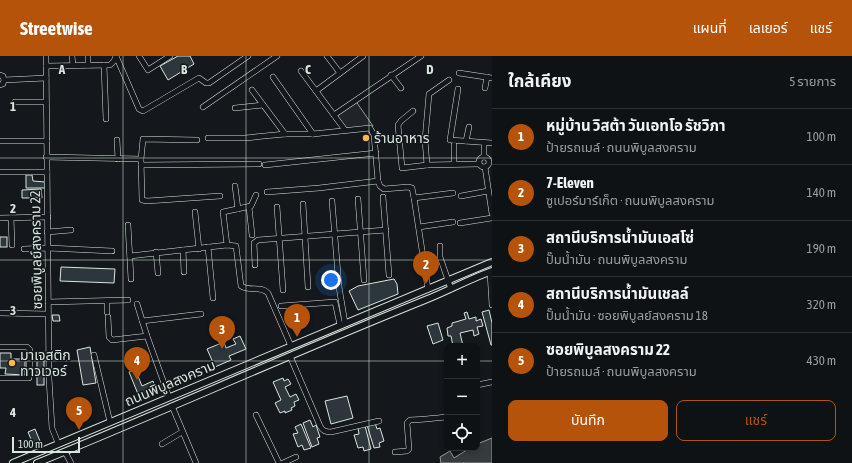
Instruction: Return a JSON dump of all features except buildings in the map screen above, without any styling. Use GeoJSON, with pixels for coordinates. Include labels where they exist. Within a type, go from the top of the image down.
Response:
{"type":"FeatureCollection","features":[{"type":"Feature","properties":{"kind":"main road","name":"ถนนพิบูลสงคราม"},"geometry":{"type":"LineString","coordinates":[[13,463],[492,262]]}},
{"type":"Feature","properties":{"kind":"main road","name":"ถนนพิบูลสงคราม"},"geometry":{"type":"LineString","coordinates":[[37,463],[491,271]]}},
{"type":"Feature","properties":{"kind":"main road"},"geometry":{"type":"LineString","coordinates":[[464,274],[466,282]]}},
{"type":"Feature","properties":{"kind":"main road"},"geometry":{"type":"LineString","coordinates":[[169,397],[172,406]]}},
{"type":"Feature","properties":{"kind":"street","name":"ซอยพิบูลย์สงคราม 22"},"geometry":{"type":"LineString","coordinates":[[46,56],[48,378],[52,422],[54,434],[58,443]]}},
{"type":"Feature","properties":{"kind":"street"},"geometry":{"type":"LineString","coordinates":[[72,56],[73,65]]}},
{"type":"Feature","properties":{"kind":"street"},"geometry":{"type":"LineString","coordinates":[[88,56],[88,65]]}},
{"type":"Feature","properties":{"kind":"street"},"geometry":{"type":"LineString","coordinates":[[46,66],[112,64],[116,56]]}},
{"type":"Feature","properties":{"kind":"street"},"geometry":{"type":"LineString","coordinates":[[116,56],[139,109],[143,111],[199,78],[208,83],[248,56]]}},
{"type":"Feature","properties":{"kind":"street"},"geometry":{"type":"LineString","coordinates":[[138,56],[148,70],[170,56]]}},
{"type":"Feature","properties":{"kind":"street"},"geometry":{"type":"LineString","coordinates":[[203,107],[277,56]]}},
{"type":"Feature","properties":{"kind":"street"},"geometry":{"type":"LineString","coordinates":[[327,56],[340,73]]}},
{"type":"Feature","properties":{"kind":"street"},"geometry":{"type":"LineString","coordinates":[[316,90],[363,56]]}},
{"type":"Feature","properties":{"kind":"street"},"geometry":{"type":"LineString","coordinates":[[334,115],[421,56]]}},
{"type":"Feature","properties":{"kind":"street"},"geometry":{"type":"LineString","coordinates":[[104,65],[106,119]]}},
{"type":"Feature","properties":{"kind":"street"},"geometry":{"type":"LineString","coordinates":[[301,71],[346,130]]}},
{"type":"Feature","properties":{"kind":"street"},"geometry":{"type":"LineString","coordinates":[[459,72],[490,77],[485,88]]}},
{"type":"Feature","properties":{"kind":"street"},"geometry":{"type":"LineString","coordinates":[[0,75],[3,76],[4,80]]}},
{"type":"Feature","properties":{"kind":"street"},"geometry":{"type":"LineString","coordinates":[[391,75],[401,88]]}},
{"type":"Feature","properties":{"kind":"street"},"geometry":{"type":"LineString","coordinates":[[273,77],[313,134]]}},
{"type":"Feature","properties":{"kind":"street"},"geometry":{"type":"LineString","coordinates":[[4,80],[46,78]]}},
{"type":"Feature","properties":{"kind":"street"},"geometry":{"type":"LineString","coordinates":[[0,85],[3,84],[4,80]]}},
{"type":"Feature","properties":{"kind":"street"},"geometry":{"type":"LineString","coordinates":[[427,165],[425,140],[429,94],[449,80]]}},
{"type":"Feature","properties":{"kind":"street"},"geometry":{"type":"LineString","coordinates":[[458,89],[450,140],[492,143]]}},
{"type":"Feature","properties":{"kind":"street"},"geometry":{"type":"LineString","coordinates":[[252,90],[285,134]]}},
{"type":"Feature","properties":{"kind":"street"},"geometry":{"type":"LineString","coordinates":[[15,102],[46,102]]}},
{"type":"Feature","properties":{"kind":"street"},"geometry":{"type":"LineString","coordinates":[[235,108],[262,105]]}},
{"type":"Feature","properties":{"kind":"street"},"geometry":{"type":"LineString","coordinates":[[413,111],[398,125],[402,168],[454,164],[479,164],[485,167]]}},
{"type":"Feature","properties":{"kind":"street"},"geometry":{"type":"LineString","coordinates":[[466,141],[469,127]]}},
{"type":"Feature","properties":{"kind":"street"},"geometry":{"type":"LineString","coordinates":[[208,138],[245,138],[285,134],[313,134],[370,128],[374,135],[378,181],[380,186],[384,189],[411,188],[419,227],[428,289]]}},
{"type":"Feature","properties":{"kind":"street"},"geometry":{"type":"LineString","coordinates":[[117,140],[118,159]]}},
{"type":"Feature","properties":{"kind":"street"},"geometry":{"type":"LineString","coordinates":[[197,140],[143,140],[141,162],[143,201],[220,196]]}},
{"type":"Feature","properties":{"kind":"street"},"geometry":{"type":"LineString","coordinates":[[0,141],[47,141]]}},
{"type":"Feature","properties":{"kind":"street"},"geometry":{"type":"LineString","coordinates":[[454,145],[454,164]]}},
{"type":"Feature","properties":{"kind":"street"},"geometry":{"type":"LineString","coordinates":[[484,146],[489,161],[489,164],[485,167]]}},
{"type":"Feature","properties":{"kind":"street"},"geometry":{"type":"LineString","coordinates":[[265,165],[376,153]]}},
{"type":"Feature","properties":{"kind":"street"},"geometry":{"type":"LineString","coordinates":[[46,157],[118,159],[141,162],[259,164]]}},
{"type":"Feature","properties":{"kind":"street"},"geometry":{"type":"LineString","coordinates":[[479,164],[480,160],[488,158]]}},
{"type":"Feature","properties":{"kind":"street"},"geometry":{"type":"LineString","coordinates":[[485,167],[492,214]]}},
{"type":"Feature","properties":{"kind":"street"},"geometry":{"type":"LineString","coordinates":[[0,172],[46,172]]}},
{"type":"Feature","properties":{"kind":"street"},"geometry":{"type":"LineString","coordinates":[[267,192],[378,181]]}},
{"type":"Feature","properties":{"kind":"street"},"geometry":{"type":"LineString","coordinates":[[235,186],[238,209]]}},
{"type":"Feature","properties":{"kind":"street"},"geometry":{"type":"LineString","coordinates":[[461,196],[489,189]]}},
{"type":"Feature","properties":{"kind":"street"},"geometry":{"type":"LineString","coordinates":[[414,198],[453,193]]}},
{"type":"Feature","properties":{"kind":"street"},"geometry":{"type":"LineString","coordinates":[[227,245],[223,212],[249,207],[252,205],[256,195]]}},
{"type":"Feature","properties":{"kind":"street"},"geometry":{"type":"LineString","coordinates":[[383,197],[389,275]]}},
{"type":"Feature","properties":{"kind":"street"},"geometry":{"type":"LineString","coordinates":[[358,199],[364,280]]}},
{"type":"Feature","properties":{"kind":"street"},"geometry":{"type":"LineString","coordinates":[[332,201],[343,324]]}},
{"type":"Feature","properties":{"kind":"street"},"geometry":{"type":"LineString","coordinates":[[303,204],[308,287]]}},
{"type":"Feature","properties":{"kind":"street"},"geometry":{"type":"LineString","coordinates":[[249,207],[252,235]]}},
{"type":"Feature","properties":{"kind":"street"},"geometry":{"type":"LineString","coordinates":[[277,207],[283,290]]}},
{"type":"Feature","properties":{"kind":"street"},"geometry":{"type":"LineString","coordinates":[[195,212],[199,248]]}},
{"type":"Feature","properties":{"kind":"street"},"geometry":{"type":"LineString","coordinates":[[0,218],[48,217]]}},
{"type":"Feature","properties":{"kind":"street"},"geometry":{"type":"LineString","coordinates":[[11,218],[12,245]]}},
{"type":"Feature","properties":{"kind":"street"},"geometry":{"type":"LineString","coordinates":[[460,223],[492,218]]}},
{"type":"Feature","properties":{"kind":"street"},"geometry":{"type":"LineString","coordinates":[[419,227],[453,222]]}},
{"type":"Feature","properties":{"kind":"street"},"geometry":{"type":"LineString","coordinates":[[128,225],[131,279]]}},
{"type":"Feature","properties":{"kind":"street"},"geometry":{"type":"LineString","coordinates":[[47,232],[71,230]]}},
{"type":"Feature","properties":{"kind":"street"},"geometry":{"type":"LineString","coordinates":[[255,265],[255,242],[258,240],[386,230]]}},
{"type":"Feature","properties":{"kind":"street"},"geometry":{"type":"LineString","coordinates":[[130,256],[227,245],[236,246],[241,286],[246,289],[262,289],[268,293],[291,346]]}},
{"type":"Feature","properties":{"kind":"street"},"geometry":{"type":"LineString","coordinates":[[440,246],[440,257],[451,289]]}},
{"type":"Feature","properties":{"kind":"street"},"geometry":{"type":"LineString","coordinates":[[208,247],[213,298]]}},
{"type":"Feature","properties":{"kind":"street"},"geometry":{"type":"LineString","coordinates":[[24,249],[48,248],[112,251]]}},
{"type":"Feature","properties":{"kind":"street"},"geometry":{"type":"LineString","coordinates":[[183,250],[184,272]]}},
{"type":"Feature","properties":{"kind":"street"},"geometry":{"type":"LineString","coordinates":[[156,252],[158,273]]}},
{"type":"Feature","properties":{"kind":"street"},"geometry":{"type":"LineString","coordinates":[[491,271],[492,305]]}},
{"type":"Feature","properties":{"kind":"street"},"geometry":{"type":"LineString","coordinates":[[107,300],[109,337],[112,340],[147,336]]}},
{"type":"Feature","properties":{"kind":"street"},"geometry":{"type":"LineString","coordinates":[[48,302],[128,300]]}},
{"type":"Feature","properties":{"kind":"street"},"geometry":{"type":"LineString","coordinates":[[281,306],[335,302],[343,324]]}},
{"type":"Feature","properties":{"kind":"street"},"geometry":{"type":"LineString","coordinates":[[137,304],[169,397]]}},
{"type":"Feature","properties":{"kind":"street"},"geometry":{"type":"LineString","coordinates":[[0,313],[48,314]]}},
{"type":"Feature","properties":{"kind":"street"},"geometry":{"type":"LineString","coordinates":[[142,321],[201,314]]}},
{"type":"Feature","properties":{"kind":"street"},"geometry":{"type":"LineString","coordinates":[[0,347],[27,347],[30,350],[29,378],[0,378]]}},
{"type":"Feature","properties":{"kind":"street"},"geometry":{"type":"LineString","coordinates":[[94,355],[110,422]]}},
{"type":"Feature","properties":{"kind":"street"},"geometry":{"type":"LineString","coordinates":[[290,356],[323,430],[326,432],[331,432],[379,421]]}},
{"type":"Feature","properties":{"kind":"street"},"geometry":{"type":"LineString","coordinates":[[30,357],[48,357]]}},
{"type":"Feature","properties":{"kind":"street"},"geometry":{"type":"LineString","coordinates":[[480,384],[492,382]]}},
{"type":"Feature","properties":{"kind":"street"},"geometry":{"type":"LineString","coordinates":[[172,406],[196,463]]}},
{"type":"Feature","properties":{"kind":"street"},"geometry":{"type":"LineString","coordinates":[[256,416],[279,463]]}},
{"type":"Feature","properties":{"kind":"street"},"geometry":{"type":"LineString","coordinates":[[395,452],[407,451],[409,449],[407,423],[410,420],[444,417]]}},
{"type":"Feature","properties":{"kind":"street"},"geometry":{"type":"LineString","coordinates":[[162,444],[182,432]]}},
{"type":"Feature","properties":{"kind":"street"},"geometry":{"type":"LineString","coordinates":[[64,452],[71,463]]}},
{"type":"Feature","properties":{"kind":"street"},"geometry":{"type":"LineString","coordinates":[[283,463],[296,457]]}},
{"type":"Feature","properties":{"kind":"shaded area"},"geometry":{"type":"Polygon","coordinates":[[[355,100],[373,126],[346,129],[335,114],[355,100]]]}},
{"type":"Feature","properties":{"kind":"shaded area"},"geometry":{"type":"Polygon","coordinates":[[[492,438],[492,463],[441,463],[440,457],[450,451],[454,458],[465,451],[480,451],[480,443],[492,438]]]}},
{"type":"Feature","properties":{"kind":"place","name":"ร้านอาหาร"},"geometry":{"type":"Point","coordinates":[366,138]}},
{"type":"Feature","properties":{"kind":"place","name":"7-Eleven"},"geometry":{"type":"Point","coordinates":[426,284]}},
{"type":"Feature","properties":{"kind":"place","name":"หมู่บ้าน วิสต้า วันเอทโอ รัชวิภา"},"geometry":{"type":"Point","coordinates":[297,337]}},
{"type":"Feature","properties":{"kind":"place","name":"สถานีบริการน้ำมันเอสโซ่"},"geometry":{"type":"Point","coordinates":[222,349]}},
{"type":"Feature","properties":{"kind":"place","name":"มาเจสติก ทาวเวอร์"},"geometry":{"type":"Point","coordinates":[12,363]}},
{"type":"Feature","properties":{"kind":"place","name":"สถานีบริการน้ำมันเชลล์"},"geometry":{"type":"Point","coordinates":[137,380]}},
{"type":"Feature","properties":{"kind":"place","name":"ซอยพิบูลสงคราม 22"},"geometry":{"type":"Point","coordinates":[79,430]}}]}
